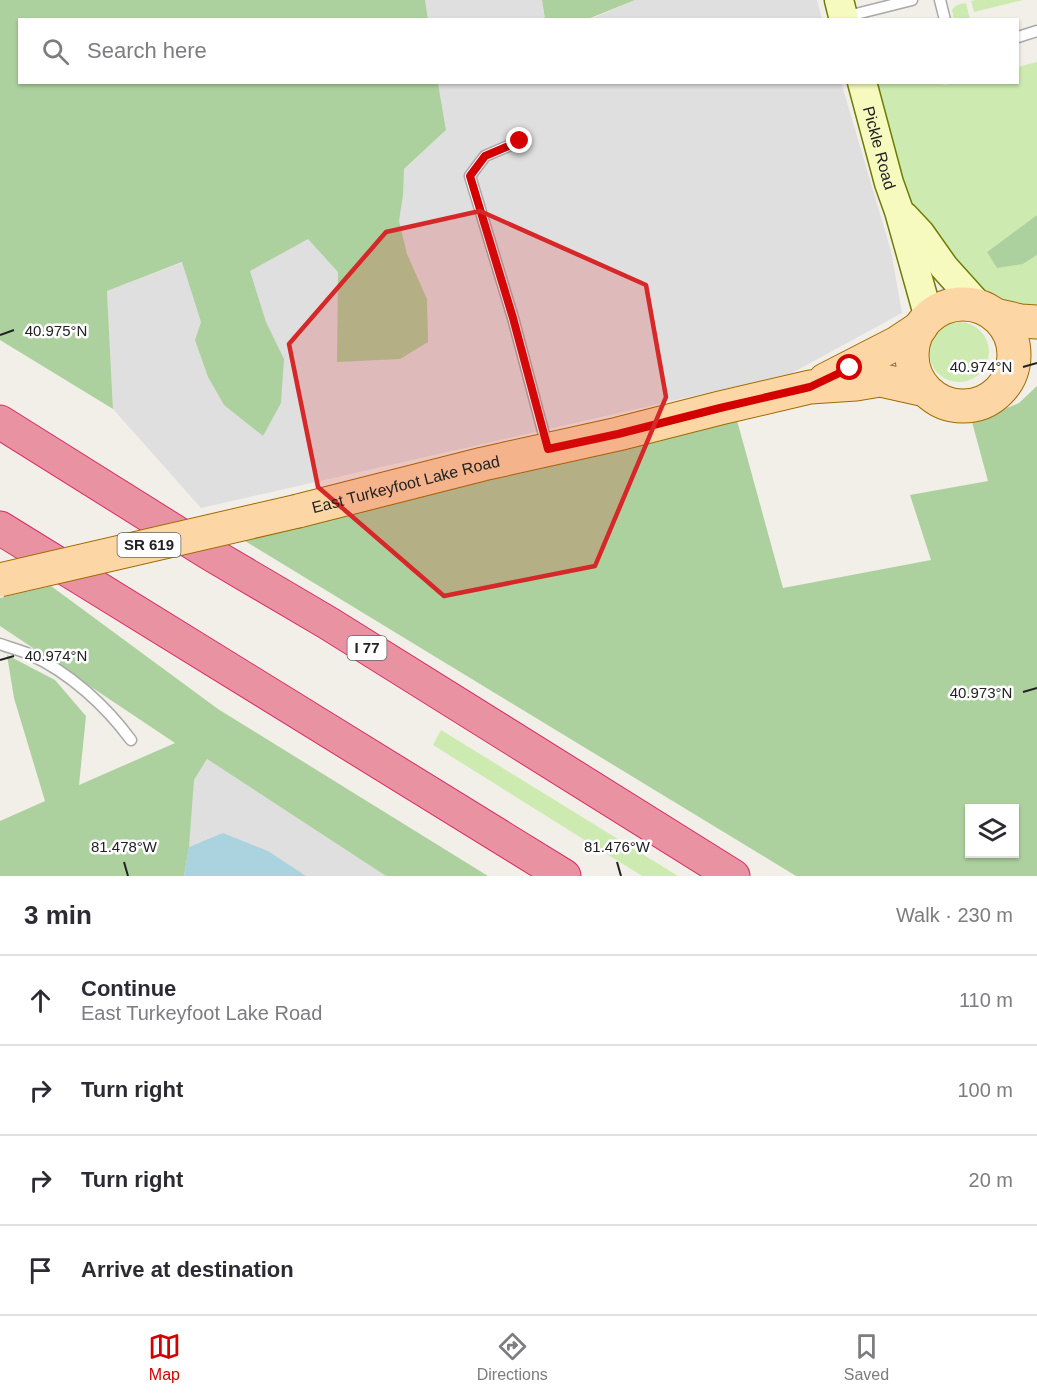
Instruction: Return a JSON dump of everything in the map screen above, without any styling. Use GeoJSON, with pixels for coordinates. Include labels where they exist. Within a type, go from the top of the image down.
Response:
{"type":"FeatureCollection","features":[{"type":"Feature","properties":{"kind":"highway","name":"I 77"},"geometry":{"type":"LineString","coordinates":[[0,422],[328,623],[733,876]]}},
{"type":"Feature","properties":{"kind":"highway"},"geometry":{"type":"LineString","coordinates":[[0,528],[564,876]]}},
{"type":"Feature","properties":{"kind":"main road"},"geometry":{"type":"LineString","coordinates":[[1037,322],[1021,321],[964,304],[947,307],[932,315],[925,322],[914,342],[912,359],[916,375],[925,390],[938,400],[954,406],[971,406],[987,401],[1037,367]]}},
{"type":"Feature","properties":{"kind":"main road"},"geometry":{"type":"LineString","coordinates":[[988,311],[1007,327],[1013,343],[1015,360],[1010,376],[1001,390]]}},
{"type":"Feature","properties":{"kind":"main road","name":"East Turkeyfoot Lake Road"},"geometry":{"type":"LineString","coordinates":[[810,387],[897,343],[925,322]]}},
{"type":"Feature","properties":{"kind":"main road","name":"East Turkeyfoot Lake Road"},"geometry":{"type":"LineString","coordinates":[[0,580],[298,511],[810,387],[880,380],[925,390]]}},
{"type":"Feature","properties":{"kind":"street","name":"Pickle Road"},"geometry":{"type":"LineString","coordinates":[[863,84],[889,183],[899,211],[925,322]]}},
{"type":"Feature","properties":{"kind":"street","name":"Pickle Road"},"geometry":{"type":"LineString","coordinates":[[899,211],[920,232],[944,267],[988,311]]}},
{"type":"Feature","properties":{"kind":"lane"},"geometry":{"type":"LineString","coordinates":[[843,12],[912,0]]}},
{"type":"Feature","properties":{"kind":"lane"},"geometry":{"type":"LineString","coordinates":[[940,0],[944,18]]}},
{"type":"Feature","properties":{"kind":"lane"},"geometry":{"type":"LineString","coordinates":[[1019,36],[1037,31]]}},
{"type":"Feature","properties":{"kind":"lane"},"geometry":{"type":"LineString","coordinates":[[520,141],[485,156],[470,176],[513,318],[548,449]]}},
{"type":"Feature","properties":{"kind":"lane"},"geometry":{"type":"LineString","coordinates":[[0,644],[31,654],[55,668],[116,718],[131,740]]}},
{"type":"Feature","properties":{"kind":"highlighted area"},"geometry":{"type":"Polygon","coordinates":[[[480,211],[646,285],[666,397],[595,566],[444,596],[318,487],[289,344],[386,232],[480,211]]]}},
{"type":"Feature","properties":{"kind":"shaded area"},"geometry":{"type":"Polygon","coordinates":[[[425,0],[542,0],[545,18],[428,18],[425,0]]]}},
{"type":"Feature","properties":{"kind":"shaded area"},"geometry":{"type":"Polygon","coordinates":[[[635,0],[817,0],[822,18],[593,18],[635,0]]]}},
{"type":"Feature","properties":{"kind":"shaded area"},"geometry":{"type":"Polygon","coordinates":[[[438,84],[842,84],[891,251],[902,313],[790,374],[201,508],[113,409],[107,291],[234,243],[367,204],[446,130],[438,84]]]}},
{"type":"Feature","properties":{"kind":"shaded area"},"geometry":{"type":"Polygon","coordinates":[[[207,759],[386,876],[163,876],[163,828],[207,759]]]}},
{"type":"Feature","properties":{"kind":"green space"},"geometry":{"type":"Polygon","coordinates":[[[0,0],[425,0],[428,18],[18,18],[18,84],[438,84],[446,130],[404,169],[399,221],[407,254],[427,299],[428,342],[400,359],[337,362],[338,272],[308,239],[250,271],[266,322],[284,359],[281,403],[263,436],[224,405],[208,377],[195,340],[201,322],[182,262],[107,291],[113,409],[0,340],[0,0]]]}},
{"type":"Feature","properties":{"kind":"green space"},"geometry":{"type":"Polygon","coordinates":[[[542,0],[635,0],[590,18],[545,18],[542,0]]]}},
{"type":"Feature","properties":{"kind":"green space"},"geometry":{"type":"Polygon","coordinates":[[[1023,0],[974,12],[971,1],[1023,0]]]}},
{"type":"Feature","properties":{"kind":"green space"},"geometry":{"type":"Polygon","coordinates":[[[966,3],[970,18],[954,18],[952,10],[966,3]]]}},
{"type":"Feature","properties":{"kind":"green space"},"geometry":{"type":"Polygon","coordinates":[[[1037,62],[1037,215],[987,252],[1023,264],[1037,255],[1037,310],[1001,304],[969,281],[914,209],[891,160],[872,84],[1019,84],[1019,67],[1037,62]]]}},
{"type":"Feature","properties":{"kind":"green space"},"geometry":{"type":"Polygon","coordinates":[[[1037,215],[1037,255],[1023,264],[997,268],[987,252],[1037,215]]]}},
{"type":"Feature","properties":{"kind":"green space"},"geometry":{"type":"Polygon","coordinates":[[[953,322],[965,322],[981,330],[987,340],[989,352],[987,364],[981,374],[965,382],[953,382],[937,374],[929,358],[929,346],[937,330],[953,322]]]}},
{"type":"Feature","properties":{"kind":"green space"},"geometry":{"type":"Polygon","coordinates":[[[1037,386],[1037,876],[796,876],[240,538],[735,413],[783,588],[931,560],[910,495],[988,481],[972,422],[1019,403],[1037,386]]]}},
{"type":"Feature","properties":{"kind":"green space"},"geometry":{"type":"Polygon","coordinates":[[[51,586],[218,709],[488,876],[386,876],[207,759],[194,780],[189,847],[184,876],[0,876],[0,821],[45,801],[14,698],[7,655],[55,680],[86,716],[79,785],[175,743],[0,626],[0,598],[51,586]]]}},
{"type":"Feature","properties":{"kind":"green space"},"geometry":{"type":"Polygon","coordinates":[[[441,730],[678,876],[642,876],[433,745],[441,730]]]}},
{"type":"Feature","properties":{"kind":"water"},"geometry":{"type":"Polygon","coordinates":[[[223,833],[268,851],[306,876],[184,876],[189,847],[223,833]]]}},
{"type":"Feature","properties":{"kind":"route"},"geometry":{"type":"LineString","coordinates":[[520,141],[485,156],[470,176],[513,318],[548,449],[810,387],[850,368]]}}]}
